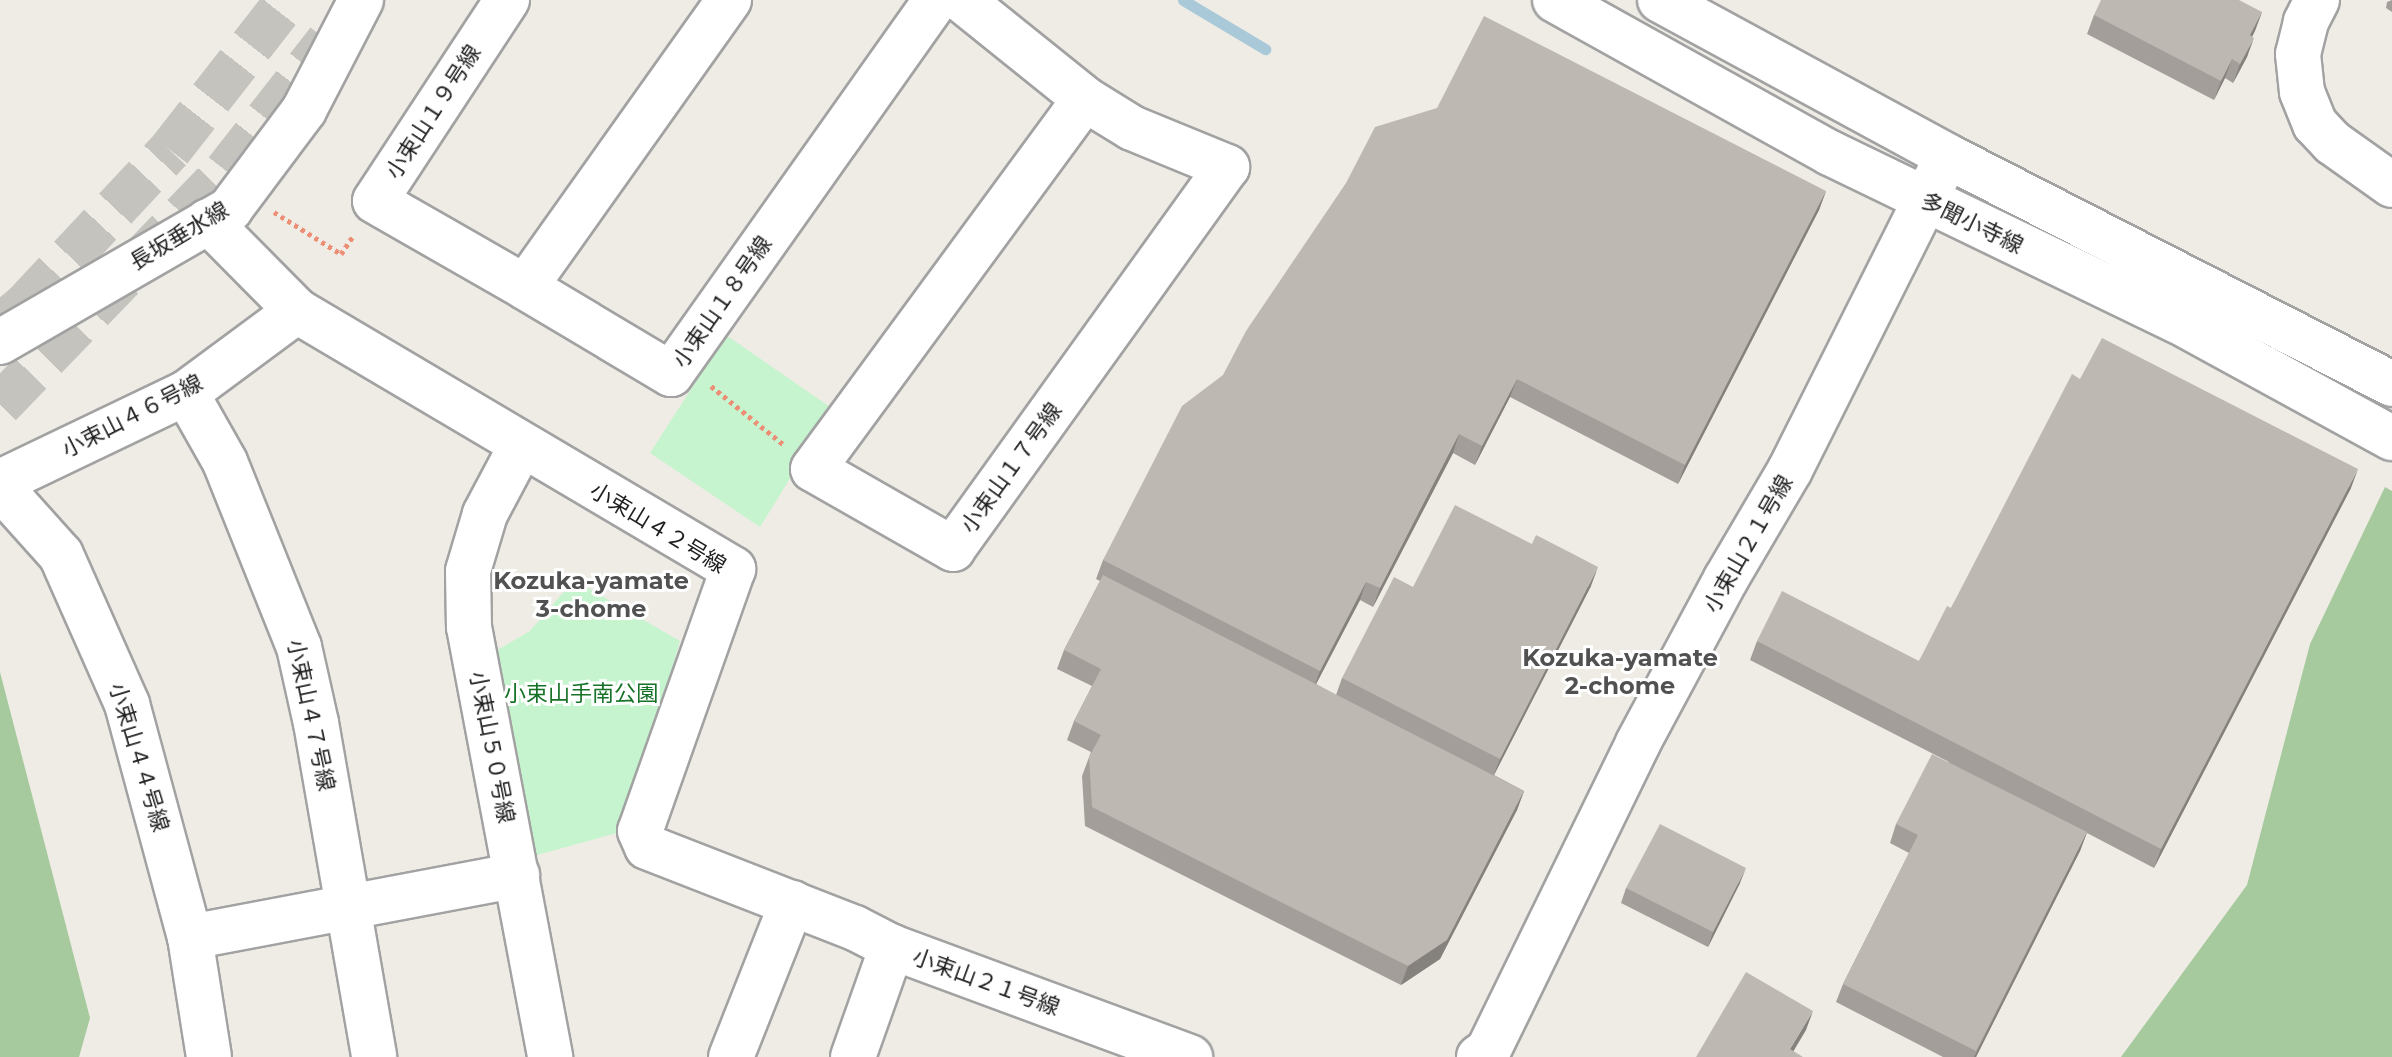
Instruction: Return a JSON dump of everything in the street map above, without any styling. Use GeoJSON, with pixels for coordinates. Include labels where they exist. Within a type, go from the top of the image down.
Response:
{"type":"FeatureCollection","features":[{"type":"Feature","properties":{"kind":"street","name":"長坂垂水線"},"geometry":{"type":"LineString","coordinates":[[0,342],[230,209],[304,110],[361,0]]}},
{"type":"Feature","properties":{"kind":"street","name":"小束山１９号線"},"geometry":{"type":"LineString","coordinates":[[507,0],[375,201],[525,287]]}},
{"type":"Feature","properties":{"kind":"street"},"geometry":{"type":"LineString","coordinates":[[525,287],[729,0]]}},
{"type":"Feature","properties":{"kind":"street","name":"小束山１８号線"},"geometry":{"type":"LineString","coordinates":[[525,287],[671,374],[936,0]]}},
{"type":"Feature","properties":{"kind":"street","name":"小束山１７号線"},"geometry":{"type":"LineString","coordinates":[[813,469],[953,549],[1227,167],[1132,128],[1085,99],[962,0]]}},
{"type":"Feature","properties":{"kind":"street","name":"多聞小寺線"},"geometry":{"type":"LineString","coordinates":[[1555,0],[1830,153],[2178,321],[2392,438]]}},
{"type":"Feature","properties":{"kind":"street"},"geometry":{"type":"LineString","coordinates":[[1660,0],[1947,156],[2392,384]]}},
{"type":"Feature","properties":{"kind":"street"},"geometry":{"type":"LineString","coordinates":[[2317,0],[2306,22],[2298,54],[2302,92],[2315,124],[2333,143],[2392,185]]}},
{"type":"Feature","properties":{"kind":"street"},"geometry":{"type":"LineString","coordinates":[[813,469],[1085,99]]}},
{"type":"Feature","properties":{"kind":"street","name":"小束山２１号線"},"geometry":{"type":"LineString","coordinates":[[1479,1057],[1488,1051],[1638,743],[1726,579],[1790,470],[1922,199],[1947,156]]}},
{"type":"Feature","properties":{"kind":"street","name":"小束山４２号線"},"geometry":{"type":"LineString","coordinates":[[208,221],[297,311],[733,569],[640,831],[647,847],[792,903],[892,947]]}},
{"type":"Feature","properties":{"kind":"street","name":"小束山４６号線"},"geometry":{"type":"LineString","coordinates":[[0,484],[186,393],[297,311]]}},
{"type":"Feature","properties":{"kind":"street","name":"小束山４７号線"},"geometry":{"type":"LineString","coordinates":[[186,393],[225,462],[299,647],[316,723],[374,1057]]}},
{"type":"Feature","properties":{"kind":"street","name":"小束山５０号線"},"geometry":{"type":"LineString","coordinates":[[521,446],[485,514],[468,571],[469,627],[550,1057]]}},
{"type":"Feature","properties":{"kind":"street","name":"小束山４４号線"},"geometry":{"type":"LineString","coordinates":[[0,484],[61,555],[127,704],[190,937],[209,1057]]}},
{"type":"Feature","properties":{"kind":"street"},"geometry":{"type":"LineString","coordinates":[[190,937],[517,875]]}},
{"type":"Feature","properties":{"kind":"street"},"geometry":{"type":"LineString","coordinates":[[731,1057],[792,903]]}},
{"type":"Feature","properties":{"kind":"street","name":"小束山２１号線"},"geometry":{"type":"LineString","coordinates":[[853,1057],[892,947],[1190,1057]]}},
{"type":"Feature","properties":{"kind":"path"},"geometry":{"type":"LineString","coordinates":[[243,192],[341,254]]}},
{"type":"Feature","properties":{"kind":"path"},"geometry":{"type":"LineString","coordinates":[[681,361],[813,469]]}},
{"type":"Feature","properties":{"kind":"green space"},"geometry":{"type":"Polygon","coordinates":[[[726,335],[833,409],[760,527],[650,453],[726,335]]]}},
{"type":"Feature","properties":{"kind":"green space"},"geometry":{"type":"Polygon","coordinates":[[[2385,487],[2392,491],[2392,1057],[2121,1057],[2247,885],[2310,644],[2385,487]]]}},
{"type":"Feature","properties":{"kind":"green space","name":"小束山手南公園"},"geometry":{"type":"Polygon","coordinates":[[[574,580],[680,641],[624,831],[530,857],[492,653],[530,631],[574,580]]]}},
{"type":"Feature","properties":{"kind":"green space"},"geometry":{"type":"Polygon","coordinates":[[[0,672],[90,1018],[79,1057],[0,1057],[0,672]]]}},
{"type":"Feature","properties":{"kind":"building"},"geometry":{"type":"Polygon","coordinates":[[[2101,0],[2239,0],[2262,12],[2250,35],[2254,38],[2240,64],[2232,59],[2221,81],[2094,15],[2101,0]]]}},
{"type":"Feature","properties":{"kind":"building"},"geometry":{"type":"Polygon","coordinates":[[[1484,16],[1826,191],[1685,465],[1517,379],[1482,446],[1459,434],[1380,588],[1366,582],[1320,671],[1103,560],[1182,406],[1223,375],[1246,331],[1346,183],[1375,127],[1437,108],[1484,16]]]}},
{"type":"Feature","properties":{"kind":"building"},"geometry":{"type":"Polygon","coordinates":[[[2102,338],[2358,469],[2161,849],[1757,641],[1782,591],[1919,661],[1947,606],[1951,608],[2072,374],[2080,379],[2102,338]]]}},
{"type":"Feature","properties":{"kind":"building"},"geometry":{"type":"Polygon","coordinates":[[[1455,505],[1532,544],[1536,535],[1598,567],[1500,759],[1342,678],[1394,577],[1413,587],[1455,505]]]}},
{"type":"Feature","properties":{"kind":"building"},"geometry":{"type":"Polygon","coordinates":[[[1103,575],[1524,791],[1447,940],[1408,966],[1092,807],[1089,757],[1101,735],[1074,721],[1101,669],[1064,650],[1103,575]]]}},
{"type":"Feature","properties":{"kind":"building"},"geometry":{"type":"Polygon","coordinates":[[[1932,754],[2087,832],[1976,1051],[1843,984],[1918,835],[1896,824],[1932,754]]]}},
{"type":"Feature","properties":{"kind":"building"},"geometry":{"type":"Polygon","coordinates":[[[1660,824],[1746,868],[1713,932],[1626,888],[1660,824]]]}},
{"type":"Feature","properties":{"kind":"building"},"geometry":{"type":"Polygon","coordinates":[[[1746,972],[1813,1011],[1790,1049],[1803,1057],[1696,1057],[1746,972]]]}},
{"type":"Feature","properties":{"kind":"waterway"},"geometry":{"type":"LineString","coordinates":[[1183,0],[1265,49]]}},
{"type":"Feature","properties":{"kind":"tunnel"},"geometry":{"type":"LineString","coordinates":[[0,326],[25,305],[170,150],[287,0]]}},
{"type":"Feature","properties":{"kind":"tunnel"},"geometry":{"type":"LineString","coordinates":[[0,405],[226,171],[328,41]]}},
{"type":"Feature","properties":{"kind":"district","name":"Kozuka-yamate 3-chome"},"geometry":{"type":"Point","coordinates":[591,595]}},
{"type":"Feature","properties":{"kind":"district","name":"Kozuka-yamate 2-chome"},"geometry":{"type":"Point","coordinates":[1620,672]}}]}
